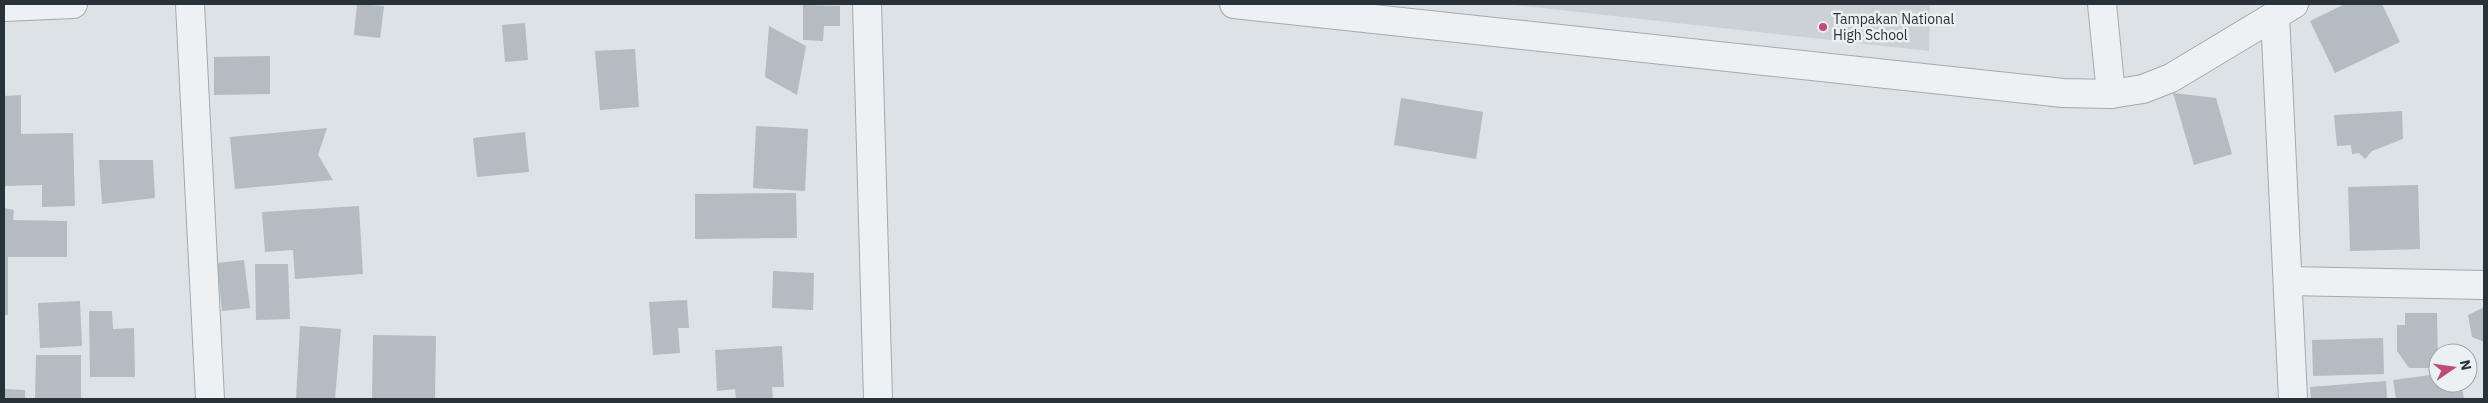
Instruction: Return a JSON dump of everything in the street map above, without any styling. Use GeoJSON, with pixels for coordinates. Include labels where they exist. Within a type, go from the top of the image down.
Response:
{"type":"FeatureCollection","features":[{"type":"Feature","properties":{"kind":"street"},"geometry":{"type":"LineString","coordinates":[[4,7],[73,4]]}},
{"type":"Feature","properties":{"kind":"street"},"geometry":{"type":"LineString","coordinates":[[190,4],[210,399]]}},
{"type":"Feature","properties":{"kind":"street"},"geometry":{"type":"LineString","coordinates":[[867,4],[878,399]]}},
{"type":"Feature","properties":{"kind":"street"},"geometry":{"type":"LineString","coordinates":[[1234,4],[2064,93],[2112,94],[2143,89],[2171,78],[2285,9]]}},
{"type":"Feature","properties":{"kind":"street"},"geometry":{"type":"LineString","coordinates":[[2102,4],[2112,94]]}},
{"type":"Feature","properties":{"kind":"street"},"geometry":{"type":"LineString","coordinates":[[2285,9],[2288,281],[2293,399]]}},
{"type":"Feature","properties":{"kind":"street"},"geometry":{"type":"LineString","coordinates":[[2288,281],[2484,285]]}},
{"type":"Feature","properties":{"kind":"shaded area","name":"Tampakan National High School"},"geometry":{"type":"Polygon","coordinates":[[[1505,4],[1930,4],[1929,51],[1505,4]]]}},
{"type":"Feature","properties":{"kind":"building"},"geometry":{"type":"Polygon","coordinates":[[[357,4],[384,6],[380,38],[354,35],[357,4]]]}},
{"type":"Feature","properties":{"kind":"building"},"geometry":{"type":"Polygon","coordinates":[[[2345,4],[2382,4],[2400,42],[2335,73],[2310,21],[2345,4]]]}},
{"type":"Feature","properties":{"kind":"building"},"geometry":{"type":"Polygon","coordinates":[[[803,5],[840,6],[840,26],[824,26],[823,41],[803,40],[803,5]]]}},
{"type":"Feature","properties":{"kind":"building"},"geometry":{"type":"Polygon","coordinates":[[[525,23],[528,60],[505,62],[502,25],[525,23]]]}},
{"type":"Feature","properties":{"kind":"building"},"geometry":{"type":"Polygon","coordinates":[[[769,26],[806,46],[797,95],[765,77],[769,26]]]}},
{"type":"Feature","properties":{"kind":"building"},"geometry":{"type":"Polygon","coordinates":[[[635,49],[639,107],[600,110],[595,51],[635,49]]]}},
{"type":"Feature","properties":{"kind":"building"},"geometry":{"type":"Polygon","coordinates":[[[270,56],[270,94],[214,95],[214,57],[270,56]]]}},
{"type":"Feature","properties":{"kind":"building"},"geometry":{"type":"Polygon","coordinates":[[[2173,93],[2216,98],[2232,154],[2194,165],[2173,93]]]}},
{"type":"Feature","properties":{"kind":"building"},"geometry":{"type":"Polygon","coordinates":[[[21,95],[21,134],[73,133],[75,206],[42,207],[42,185],[4,186],[4,96],[21,95]]]}},
{"type":"Feature","properties":{"kind":"building"},"geometry":{"type":"Polygon","coordinates":[[[1401,98],[1483,112],[1476,159],[1394,145],[1401,98]]]}},
{"type":"Feature","properties":{"kind":"building"},"geometry":{"type":"Polygon","coordinates":[[[2402,111],[2403,139],[2372,151],[2365,159],[2359,153],[2352,154],[2351,145],[2337,146],[2334,115],[2402,111]]]}},
{"type":"Feature","properties":{"kind":"building"},"geometry":{"type":"Polygon","coordinates":[[[756,126],[808,129],[805,191],[753,188],[756,126]]]}},
{"type":"Feature","properties":{"kind":"building"},"geometry":{"type":"Polygon","coordinates":[[[327,128],[318,155],[333,180],[235,189],[230,137],[327,128]]]}},
{"type":"Feature","properties":{"kind":"building"},"geometry":{"type":"Polygon","coordinates":[[[525,132],[529,172],[477,177],[473,138],[525,132]]]}},
{"type":"Feature","properties":{"kind":"building"},"geometry":{"type":"Polygon","coordinates":[[[99,160],[153,160],[155,198],[102,204],[99,160]]]}},
{"type":"Feature","properties":{"kind":"building"},"geometry":{"type":"Polygon","coordinates":[[[2418,185],[2420,249],[2350,251],[2348,187],[2418,185]]]}},
{"type":"Feature","properties":{"kind":"building"},"geometry":{"type":"Polygon","coordinates":[[[796,193],[797,238],[695,239],[695,194],[796,193]]]}},
{"type":"Feature","properties":{"kind":"building"},"geometry":{"type":"Polygon","coordinates":[[[359,206],[363,274],[295,279],[293,250],[265,252],[262,212],[359,206]]]}},
{"type":"Feature","properties":{"kind":"building"},"geometry":{"type":"Polygon","coordinates":[[[4,208],[14,210],[13,220],[67,221],[67,257],[8,257],[8,315],[4,315],[4,208]]]}},
{"type":"Feature","properties":{"kind":"building"},"geometry":{"type":"Polygon","coordinates":[[[244,260],[250,308],[222,311],[217,263],[244,260]]]}},
{"type":"Feature","properties":{"kind":"building"},"geometry":{"type":"Polygon","coordinates":[[[255,264],[288,264],[290,319],[256,320],[255,264]]]}},
{"type":"Feature","properties":{"kind":"building"},"geometry":{"type":"Polygon","coordinates":[[[773,271],[814,273],[813,310],[772,308],[773,271]]]}},
{"type":"Feature","properties":{"kind":"building"},"geometry":{"type":"Polygon","coordinates":[[[687,300],[689,328],[678,328],[680,353],[653,355],[649,302],[687,300]]]}},
{"type":"Feature","properties":{"kind":"building"},"geometry":{"type":"Polygon","coordinates":[[[80,301],[82,346],[40,348],[38,303],[80,301]]]}},
{"type":"Feature","properties":{"kind":"building"},"geometry":{"type":"Polygon","coordinates":[[[2484,307],[2484,342],[2472,337],[2468,315],[2484,307]]]}},
{"type":"Feature","properties":{"kind":"building"},"geometry":{"type":"Polygon","coordinates":[[[89,311],[112,311],[113,329],[134,328],[135,377],[90,377],[89,311]]]}},
{"type":"Feature","properties":{"kind":"building"},"geometry":{"type":"Polygon","coordinates":[[[2405,313],[2437,313],[2438,343],[2428,343],[2428,368],[2409,368],[2397,351],[2397,325],[2405,325],[2405,313]]]}},
{"type":"Feature","properties":{"kind":"building"},"geometry":{"type":"Polygon","coordinates":[[[300,326],[341,329],[335,399],[296,399],[300,326]]]}},
{"type":"Feature","properties":{"kind":"building"},"geometry":{"type":"Polygon","coordinates":[[[373,335],[436,336],[435,399],[372,399],[373,335]]]}},
{"type":"Feature","properties":{"kind":"building"},"geometry":{"type":"Polygon","coordinates":[[[2383,338],[2384,374],[2313,376],[2312,340],[2383,338]]]}},
{"type":"Feature","properties":{"kind":"building"},"geometry":{"type":"Polygon","coordinates":[[[782,346],[784,387],[772,387],[773,399],[736,399],[735,389],[717,391],[715,350],[782,346]]]}},
{"type":"Feature","properties":{"kind":"building"},"geometry":{"type":"Polygon","coordinates":[[[36,355],[81,355],[81,399],[35,399],[36,355]]]}},
{"type":"Feature","properties":{"kind":"building"},"geometry":{"type":"Polygon","coordinates":[[[2428,375],[2428,393],[2463,393],[2464,399],[2396,399],[2393,380],[2428,375]]]}},
{"type":"Feature","properties":{"kind":"building"},"geometry":{"type":"Polygon","coordinates":[[[2386,381],[2387,399],[2311,399],[2310,387],[2386,381]]]}},
{"type":"Feature","properties":{"kind":"building"},"geometry":{"type":"Polygon","coordinates":[[[4,389],[25,390],[25,399],[4,399],[4,389]]]}},
{"type":"Feature","properties":{"kind":"place","name":"Tampakan National High School"},"geometry":{"type":"Point","coordinates":[1823,27]}}]}
